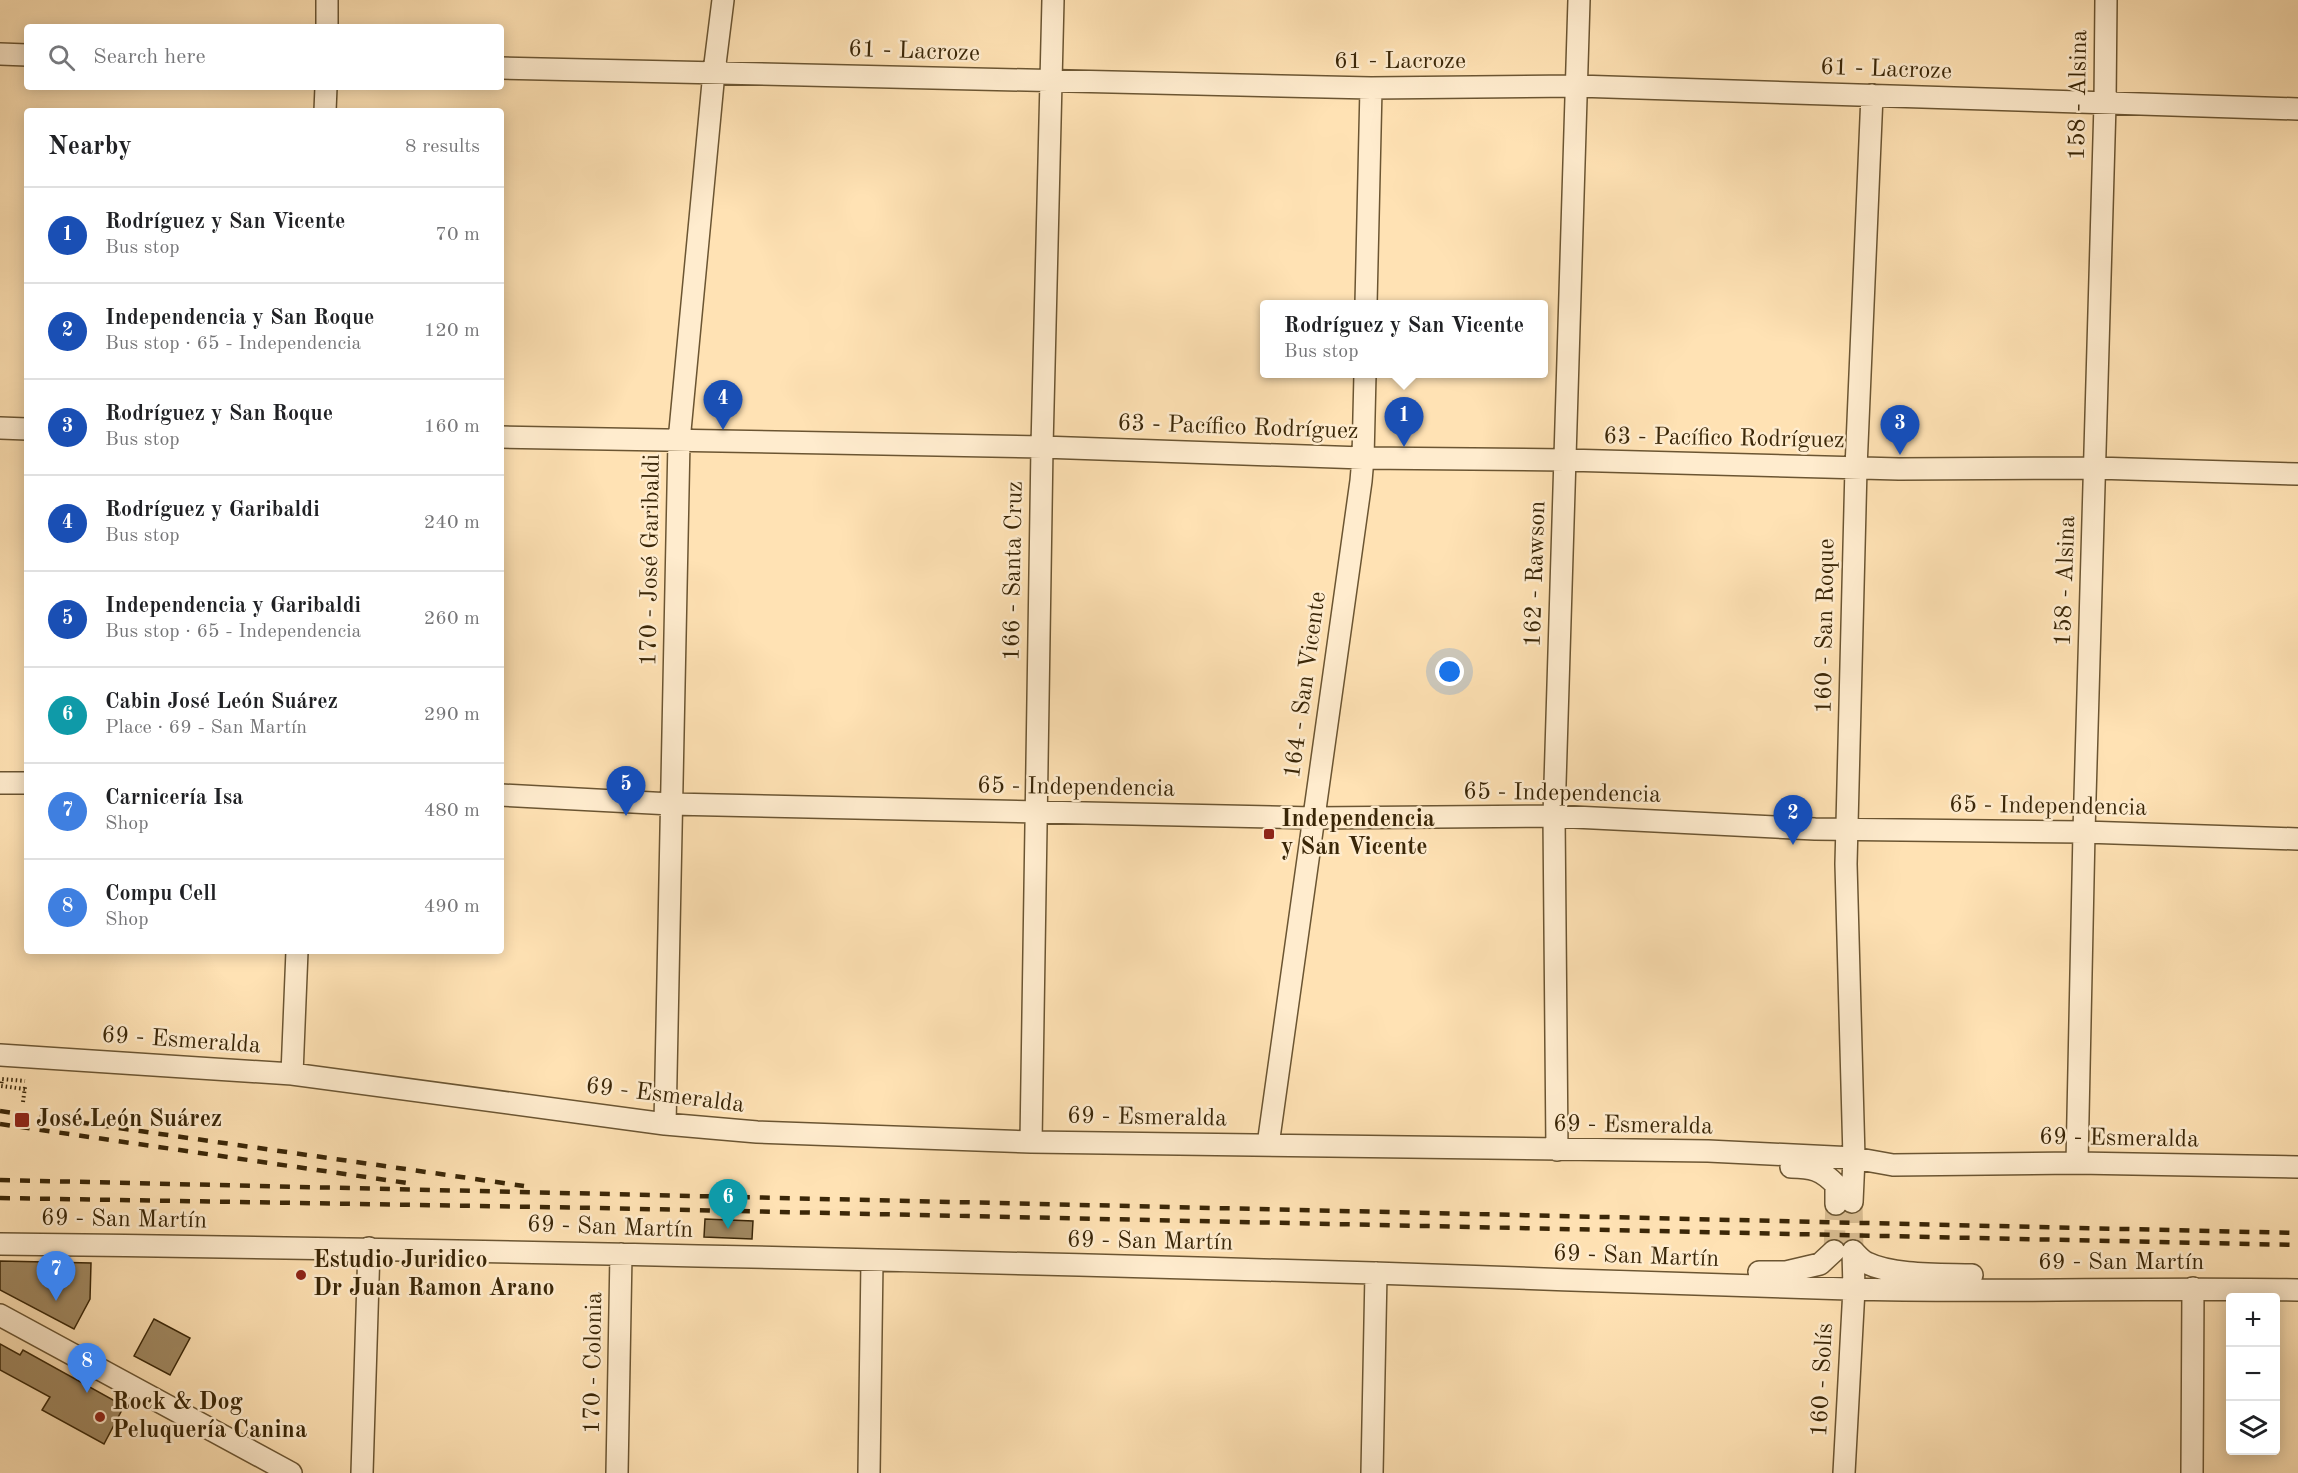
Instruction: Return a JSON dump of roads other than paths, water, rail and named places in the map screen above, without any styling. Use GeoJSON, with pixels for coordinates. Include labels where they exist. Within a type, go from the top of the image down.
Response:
{"type":"FeatureCollection","features":[{"type":"Feature","properties":{"kind":"street"},"geometry":{"type":"LineString","coordinates":[[327,0],[327,24]]}},
{"type":"Feature","properties":{"kind":"street","name":"170 - José Garibaldi"},"geometry":{"type":"LineString","coordinates":[[664,1124],[679,441],[714,72],[723,0]]}},
{"type":"Feature","properties":{"kind":"street","name":"166 - Santa Cruz"},"geometry":{"type":"LineString","coordinates":[[1030,1142],[1042,447],[1053,81],[1053,0]]}},
{"type":"Feature","properties":{"kind":"street","name":"162 - Rawson"},"geometry":{"type":"LineString","coordinates":[[1557,1150],[1554,816],[1579,0]]}},
{"type":"Feature","properties":{"kind":"street","name":"158 - Alsina"},"geometry":{"type":"LineString","coordinates":[[2077,1163],[2106,0]]}},
{"type":"Feature","properties":{"kind":"street"},"geometry":{"type":"LineString","coordinates":[[0,54],[24,55]]}},
{"type":"Feature","properties":{"kind":"street","name":"61 - Lacroze"},"geometry":{"type":"LineString","coordinates":[[504,68],[1371,88],[1577,86],[2298,109]]}},
{"type":"Feature","properties":{"kind":"street"},"geometry":{"type":"LineString","coordinates":[[1366,300],[1371,88]]}},
{"type":"Feature","properties":{"kind":"street"},"geometry":{"type":"LineString","coordinates":[[325,108],[326,90]]}},
{"type":"Feature","properties":{"kind":"street","name":"160 - San Roque"},"geometry":{"type":"LineString","coordinates":[[1708,1151],[1734,1166],[1805,1167],[1824,1173],[1836,1185],[1844,1203],[1854,1158],[1846,864],[1856,468],[1872,95]]}},
{"type":"Feature","properties":{"kind":"street","name":"164 - San Vicente"},"geometry":{"type":"LineString","coordinates":[[1268,1145],[1364,458],[1365,378]]}},
{"type":"Feature","properties":{"kind":"street"},"geometry":{"type":"LineString","coordinates":[[0,428],[24,429]]}},
{"type":"Feature","properties":{"kind":"street","name":"63 - Pacífico Rodríguez"},"geometry":{"type":"LineString","coordinates":[[504,437],[1042,447],[1364,458],[1564,460],[1856,468],[2095,468],[2298,474]]}},
{"type":"Feature","properties":{"kind":"street"},"geometry":{"type":"LineString","coordinates":[[0,783],[24,783]]}},
{"type":"Feature","properties":{"kind":"street","name":"65 - Independencia"},"geometry":{"type":"LineString","coordinates":[[504,795],[671,804],[1036,813],[1313,818],[1554,816],[1847,830],[2084,832],[2298,839]]}},
{"type":"Feature","properties":{"kind":"street"},"geometry":{"type":"LineString","coordinates":[[292,1074],[297,954]]}},
{"type":"Feature","properties":{"kind":"street","name":"69 - Esmeralda"},"geometry":{"type":"LineString","coordinates":[[0,1055],[292,1074],[664,1124],[757,1132],[1030,1142],[1708,1151],[1854,1158],[1893,1165],[2077,1163],[2298,1167]]}},
{"type":"Feature","properties":{"kind":"street","name":"69 - San Martín"},"geometry":{"type":"LineString","coordinates":[[0,1244],[369,1248],[621,1254],[1854,1289],[2298,1290]]}},
{"type":"Feature","properties":{"kind":"street"},"geometry":{"type":"LineString","coordinates":[[362,1473],[369,1248]]}},
{"type":"Feature","properties":{"kind":"street"},"geometry":{"type":"LineString","coordinates":[[1693,1284],[1728,1273],[1786,1272],[1820,1264],[1843,1251],[1878,1268],[1924,1274],[1979,1275],[2002,1289]]}},
{"type":"Feature","properties":{"kind":"street","name":"160 - Solís"},"geometry":{"type":"LineString","coordinates":[[1843,1251],[1854,1289],[1844,1473]]}},
{"type":"Feature","properties":{"kind":"street","name":"170 - Colonia"},"geometry":{"type":"LineString","coordinates":[[617,1473],[621,1254]]}},
{"type":"Feature","properties":{"kind":"street"},"geometry":{"type":"LineString","coordinates":[[869,1473],[872,1261]]}},
{"type":"Feature","properties":{"kind":"street"},"geometry":{"type":"LineString","coordinates":[[1372,1473],[1376,1274]]}},
{"type":"Feature","properties":{"kind":"street"},"geometry":{"type":"LineString","coordinates":[[2192,1473],[2193,1288]]}},
{"type":"Feature","properties":{"kind":"street"},"geometry":{"type":"LineString","coordinates":[[0,1315],[291,1473]]}},
{"type":"Feature","properties":{"kind":"tunnel"},"geometry":{"type":"LineString","coordinates":[[1852,1202],[1853,1251]]}},
{"type":"Feature","properties":{"kind":"tunnel"},"geometry":{"type":"LineString","coordinates":[[1834,1251],[1836,1204]]}},
{"type":"Feature","properties":{"kind":"railway"},"geometry":{"type":"LineString","coordinates":[[0,1111],[524,1186]]}},
{"type":"Feature","properties":{"kind":"railway"},"geometry":{"type":"LineString","coordinates":[[0,1124],[407,1183]]}},
{"type":"Feature","properties":{"kind":"railway"},"geometry":{"type":"LineString","coordinates":[[0,1180],[2298,1233]]}},
{"type":"Feature","properties":{"kind":"railway"},"geometry":{"type":"LineString","coordinates":[[0,1198],[598,1208],[2298,1245]]}},
{"type":"Feature","properties":{"kind":"place","name":"Rodríguez y Garibaldi"},"geometry":{"type":"Point","coordinates":[723,430]}},
{"type":"Feature","properties":{"kind":"place","name":"Rodríguez y San Vicente"},"geometry":{"type":"Point","coordinates":[1404,447]}},
{"type":"Feature","properties":{"kind":"place","name":"Rodríguez y San Roque"},"geometry":{"type":"Point","coordinates":[1900,455]}},
{"type":"Feature","properties":{"kind":"place","name":"Independencia y Garibaldi"},"geometry":{"type":"Point","coordinates":[626,816]}},
{"type":"Feature","properties":{"kind":"place","name":"Independencia y San Vicente"},"geometry":{"type":"Point","coordinates":[1269,834]}},
{"type":"Feature","properties":{"kind":"place","name":"Independencia y San Roque"},"geometry":{"type":"Point","coordinates":[1793,845]}},
{"type":"Feature","properties":{"kind":"place","name":"José León Suárez"},"geometry":{"type":"Point","coordinates":[22,1120]}},
{"type":"Feature","properties":{"kind":"place","name":"Cabin José León Suárez"},"geometry":{"type":"Point","coordinates":[728,1229]}},
{"type":"Feature","properties":{"kind":"place","name":"Estudio Juridico Dr Juan Ramon Arano"},"geometry":{"type":"Point","coordinates":[301,1275]}},
{"type":"Feature","properties":{"kind":"place","name":"Carnicería Isa"},"geometry":{"type":"Point","coordinates":[56,1301]}},
{"type":"Feature","properties":{"kind":"place","name":"Compu Cell"},"geometry":{"type":"Point","coordinates":[87,1393]}},
{"type":"Feature","properties":{"kind":"place","name":"Rock & Dog Peluquería Canina"},"geometry":{"type":"Point","coordinates":[100,1417]}}]}
